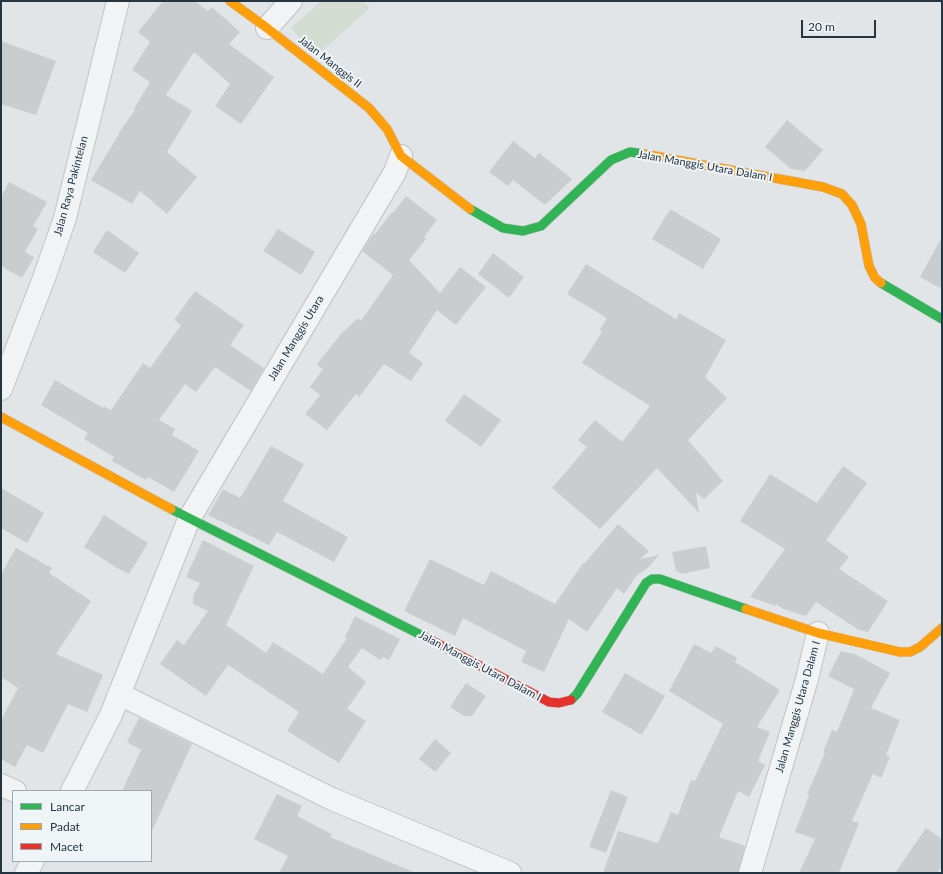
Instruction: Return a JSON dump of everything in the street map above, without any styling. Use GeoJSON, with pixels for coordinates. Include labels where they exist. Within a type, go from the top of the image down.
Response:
{"type":"FeatureCollection","features":[{"type":"Feature","properties":{"kind":"street","name":"Jalan Raya Pakintelan"},"geometry":{"type":"LineString","coordinates":[[1,389],[44,278],[65,218],[118,1]]}},
{"type":"Feature","properties":{"kind":"street","name":"Jalan Manggis II"},"geometry":{"type":"LineString","coordinates":[[230,1],[369,108],[387,130],[401,156]]}},
{"type":"Feature","properties":{"kind":"street"},"geometry":{"type":"LineString","coordinates":[[267,28],[291,1]]}},
{"type":"Feature","properties":{"kind":"street","name":"Jalan Manggis Utara Dalam I"},"geometry":{"type":"LineString","coordinates":[[401,156],[476,213],[503,228],[523,231],[542,226],[611,160],[630,152],[822,187],[842,194],[852,205],[861,224],[869,266],[875,278],[884,286],[942,319]]}},
{"type":"Feature","properties":{"kind":"street","name":"Jalan Manggis Utara"},"geometry":{"type":"LineString","coordinates":[[73,790],[111,715],[189,519],[395,172],[401,156]]}},
{"type":"Feature","properties":{"kind":"street"},"geometry":{"type":"LineString","coordinates":[[1,417],[189,519]]}},
{"type":"Feature","properties":{"kind":"street","name":"Jalan Manggis Utara Dalam I"},"geometry":{"type":"LineString","coordinates":[[189,519],[460,655],[549,702],[559,703],[569,701],[577,694],[646,583],[652,579],[660,579],[818,633],[900,652],[910,652],[920,647],[942,628]]}},
{"type":"Feature","properties":{"kind":"street","name":"Jalan Manggis Utara Dalam I"},"geometry":{"type":"LineString","coordinates":[[750,873],[807,679],[818,633]]}},
{"type":"Feature","properties":{"kind":"street"},"geometry":{"type":"LineString","coordinates":[[119,694],[332,799],[510,873]]}},
{"type":"Feature","properties":{"kind":"street"},"geometry":{"type":"LineString","coordinates":[[1,785],[14,790]]}},
{"type":"Feature","properties":{"kind":"street"},"geometry":{"type":"LineString","coordinates":[[26,873],[32,862]]}},
{"type":"Feature","properties":{"kind":"shaded area"},"geometry":{"type":"Polygon","coordinates":[[[321,1],[364,1],[370,8],[316,56],[291,28],[321,1]]]}},
{"type":"Feature","properties":{"kind":"building"},"geometry":{"type":"Polygon","coordinates":[[[163,1],[195,1],[208,11],[212,7],[240,32],[229,44],[274,77],[241,124],[215,106],[230,84],[194,52],[166,95],[192,111],[167,152],[197,177],[167,214],[140,191],[132,204],[91,180],[118,134],[135,110],[134,109],[150,82],[132,70],[150,42],[138,32],[163,1]]]}},
{"type":"Feature","properties":{"kind":"building"},"geometry":{"type":"Polygon","coordinates":[[[1,41],[56,61],[36,115],[1,104],[1,41]]]}},
{"type":"Feature","properties":{"kind":"building"},"geometry":{"type":"Polygon","coordinates":[[[787,120],[823,150],[805,171],[791,169],[765,147],[787,120]]]}},
{"type":"Feature","properties":{"kind":"building"},"geometry":{"type":"Polygon","coordinates":[[[513,141],[535,158],[539,153],[572,179],[545,205],[513,180],[508,186],[489,172],[513,141]]]}},
{"type":"Feature","properties":{"kind":"building"},"geometry":{"type":"Polygon","coordinates":[[[9,182],[47,202],[33,226],[38,229],[25,252],[34,257],[22,278],[1,266],[1,197],[9,182]]]}},
{"type":"Feature","properties":{"kind":"building"},"geometry":{"type":"Polygon","coordinates":[[[406,196],[437,220],[424,237],[426,239],[409,260],[440,293],[460,267],[486,287],[456,325],[437,310],[409,353],[423,363],[411,381],[384,364],[359,397],[356,394],[327,430],[305,414],[320,395],[310,387],[323,369],[317,364],[341,334],[358,318],[361,321],[393,275],[362,251],[374,233],[375,234],[406,196]]]}},
{"type":"Feature","properties":{"kind":"building"},"geometry":{"type":"Polygon","coordinates":[[[670,209],[721,239],[703,269],[652,239],[670,209]]]}},
{"type":"Feature","properties":{"kind":"building"},"geometry":{"type":"Polygon","coordinates":[[[278,229],[315,252],[301,275],[263,251],[278,229]]]}},
{"type":"Feature","properties":{"kind":"building"},"geometry":{"type":"Polygon","coordinates":[[[107,230],[139,253],[125,273],[93,252],[107,230]]]}},
{"type":"Feature","properties":{"kind":"building"},"geometry":{"type":"Polygon","coordinates":[[[942,237],[942,289],[920,277],[942,237]]]}},
{"type":"Feature","properties":{"kind":"building"},"geometry":{"type":"Polygon","coordinates":[[[493,253],[524,277],[509,298],[478,274],[493,253]]]}},
{"type":"Feature","properties":{"kind":"building"},"geometry":{"type":"Polygon","coordinates":[[[586,264],[676,319],[679,313],[726,340],[705,377],[727,398],[688,440],[723,481],[704,499],[696,493],[699,513],[657,468],[600,529],[552,488],[587,447],[578,440],[595,420],[622,442],[650,406],[582,363],[602,332],[600,330],[607,318],[567,294],[586,264]]]}},
{"type":"Feature","properties":{"kind":"building"},"geometry":{"type":"Polygon","coordinates":[[[195,291],[244,325],[230,345],[264,368],[251,391],[215,367],[196,392],[185,384],[159,420],[175,429],[172,435],[199,451],[174,492],[148,477],[146,480],[112,461],[114,457],[84,439],[88,433],[41,405],[55,380],[103,408],[104,406],[111,410],[143,363],[150,368],[181,325],[174,320],[195,291]]]}},
{"type":"Feature","properties":{"kind":"building"},"geometry":{"type":"Polygon","coordinates":[[[464,394],[501,420],[481,447],[445,421],[464,394]]]}},
{"type":"Feature","properties":{"kind":"building"},"geometry":{"type":"Polygon","coordinates":[[[271,446],[304,464],[283,501],[348,537],[334,562],[277,532],[269,545],[208,515],[223,489],[240,498],[271,446]]]}},
{"type":"Feature","properties":{"kind":"building"},"geometry":{"type":"Polygon","coordinates":[[[843,466],[867,483],[826,540],[849,557],[839,569],[888,601],[868,632],[859,630],[816,602],[806,616],[783,609],[776,604],[775,606],[750,597],[785,549],[740,521],[770,474],[817,503],[843,466]]]}},
{"type":"Feature","properties":{"kind":"building"},"geometry":{"type":"Polygon","coordinates":[[[1,488],[44,513],[27,543],[1,528],[1,488]]]}},
{"type":"Feature","properties":{"kind":"building"},"geometry":{"type":"Polygon","coordinates":[[[104,515],[148,543],[129,574],[84,547],[104,515]]]}},
{"type":"Feature","properties":{"kind":"building"},"geometry":{"type":"Polygon","coordinates":[[[618,524],[649,551],[640,559],[659,555],[648,568],[636,576],[624,594],[617,588],[587,632],[569,619],[544,672],[521,662],[526,651],[463,618],[455,636],[404,611],[430,559],[484,585],[491,571],[555,604],[583,563],[584,564],[618,524]]]}},
{"type":"Feature","properties":{"kind":"building"},"geometry":{"type":"Polygon","coordinates":[[[203,540],[254,566],[226,625],[266,653],[273,642],[323,674],[347,638],[345,637],[355,616],[400,639],[389,660],[382,657],[380,660],[362,648],[348,667],[366,682],[347,709],[366,721],[339,763],[287,731],[299,712],[228,665],[206,696],[160,664],[177,640],[184,645],[208,611],[193,604],[193,596],[200,583],[186,577],[203,540]]]}},
{"type":"Feature","properties":{"kind":"building"},"geometry":{"type":"Polygon","coordinates":[[[706,546],[710,568],[682,574],[676,571],[672,552],[706,546]]]}},
{"type":"Feature","properties":{"kind":"building"},"geometry":{"type":"Polygon","coordinates":[[[16,548],[52,568],[49,573],[91,601],[56,654],[103,675],[87,712],[68,704],[43,753],[27,745],[15,767],[1,759],[1,720],[18,688],[1,677],[1,574],[16,548]]]}},
{"type":"Feature","properties":{"kind":"building"},"geometry":{"type":"Polygon","coordinates":[[[694,644],[711,653],[716,646],[737,658],[735,662],[780,690],[757,727],[770,732],[758,761],[765,765],[749,797],[738,791],[719,837],[745,846],[738,873],[603,873],[618,831],[658,843],[671,812],[678,815],[691,780],[695,781],[723,724],[669,691],[694,644]]]}},
{"type":"Feature","properties":{"kind":"building"},"geometry":{"type":"Polygon","coordinates":[[[841,651],[855,654],[890,673],[871,708],[900,720],[886,755],[890,757],[881,778],[873,774],[852,821],[859,823],[839,873],[799,873],[815,839],[795,832],[809,795],[807,794],[825,753],[823,752],[832,730],[837,732],[854,689],[828,676],[841,651]]]}},
{"type":"Feature","properties":{"kind":"building"},"geometry":{"type":"Polygon","coordinates":[[[625,673],[665,696],[642,735],[602,712],[625,673]]]}},
{"type":"Feature","properties":{"kind":"building"},"geometry":{"type":"Polygon","coordinates":[[[466,683],[486,696],[472,716],[464,716],[450,707],[466,683]]]}},
{"type":"Feature","properties":{"kind":"building"},"geometry":{"type":"Polygon","coordinates":[[[139,718],[192,744],[152,831],[152,790],[122,790],[141,750],[127,742],[139,718]]]}},
{"type":"Feature","properties":{"kind":"building"},"geometry":{"type":"Polygon","coordinates":[[[435,739],[451,753],[435,772],[419,759],[435,739]]]}},
{"type":"Feature","properties":{"kind":"building"},"geometry":{"type":"Polygon","coordinates":[[[611,790],[628,797],[606,853],[589,847],[611,790]]]}},
{"type":"Feature","properties":{"kind":"building"},"geometry":{"type":"Polygon","coordinates":[[[277,794],[302,806],[297,816],[332,834],[330,837],[416,873],[279,873],[288,856],[254,839],[277,794]]]}},
{"type":"Feature","properties":{"kind":"building"},"geometry":{"type":"Polygon","coordinates":[[[926,828],[942,839],[942,867],[937,873],[895,873],[926,828]]]}},
{"type":"Feature","properties":{"kind":"traffic: fast"},"geometry":{"type":"LineString","coordinates":[[470,209],[503,228],[523,231],[541,226],[611,160],[630,152],[644,154]]}},
{"type":"Feature","properties":{"kind":"traffic: fast"},"geometry":{"type":"LineString","coordinates":[[881,283],[942,319]]}},
{"type":"Feature","properties":{"kind":"traffic: fast"},"geometry":{"type":"LineString","coordinates":[[171,509],[427,638]]}},
{"type":"Feature","properties":{"kind":"traffic: fast"},"geometry":{"type":"LineString","coordinates":[[571,700],[577,694],[646,583],[652,579],[660,579],[746,609]]}},
{"type":"Feature","properties":{"kind":"traffic: slow"},"geometry":{"type":"LineString","coordinates":[[230,1],[369,108],[387,129],[401,156],[470,209]]}},
{"type":"Feature","properties":{"kind":"traffic: slow"},"geometry":{"type":"LineString","coordinates":[[644,154],[823,187],[842,194],[852,205],[861,224],[869,266],[875,278],[881,283]]}},
{"type":"Feature","properties":{"kind":"traffic: slow"},"geometry":{"type":"LineString","coordinates":[[1,417],[171,509]]}},
{"type":"Feature","properties":{"kind":"traffic: slow"},"geometry":{"type":"LineString","coordinates":[[746,609],[818,633],[900,652],[910,652],[920,647],[942,628]]}},
{"type":"Feature","properties":{"kind":"traffic: jam"},"geometry":{"type":"LineString","coordinates":[[427,638],[549,702],[559,703],[571,700]]}}]}
